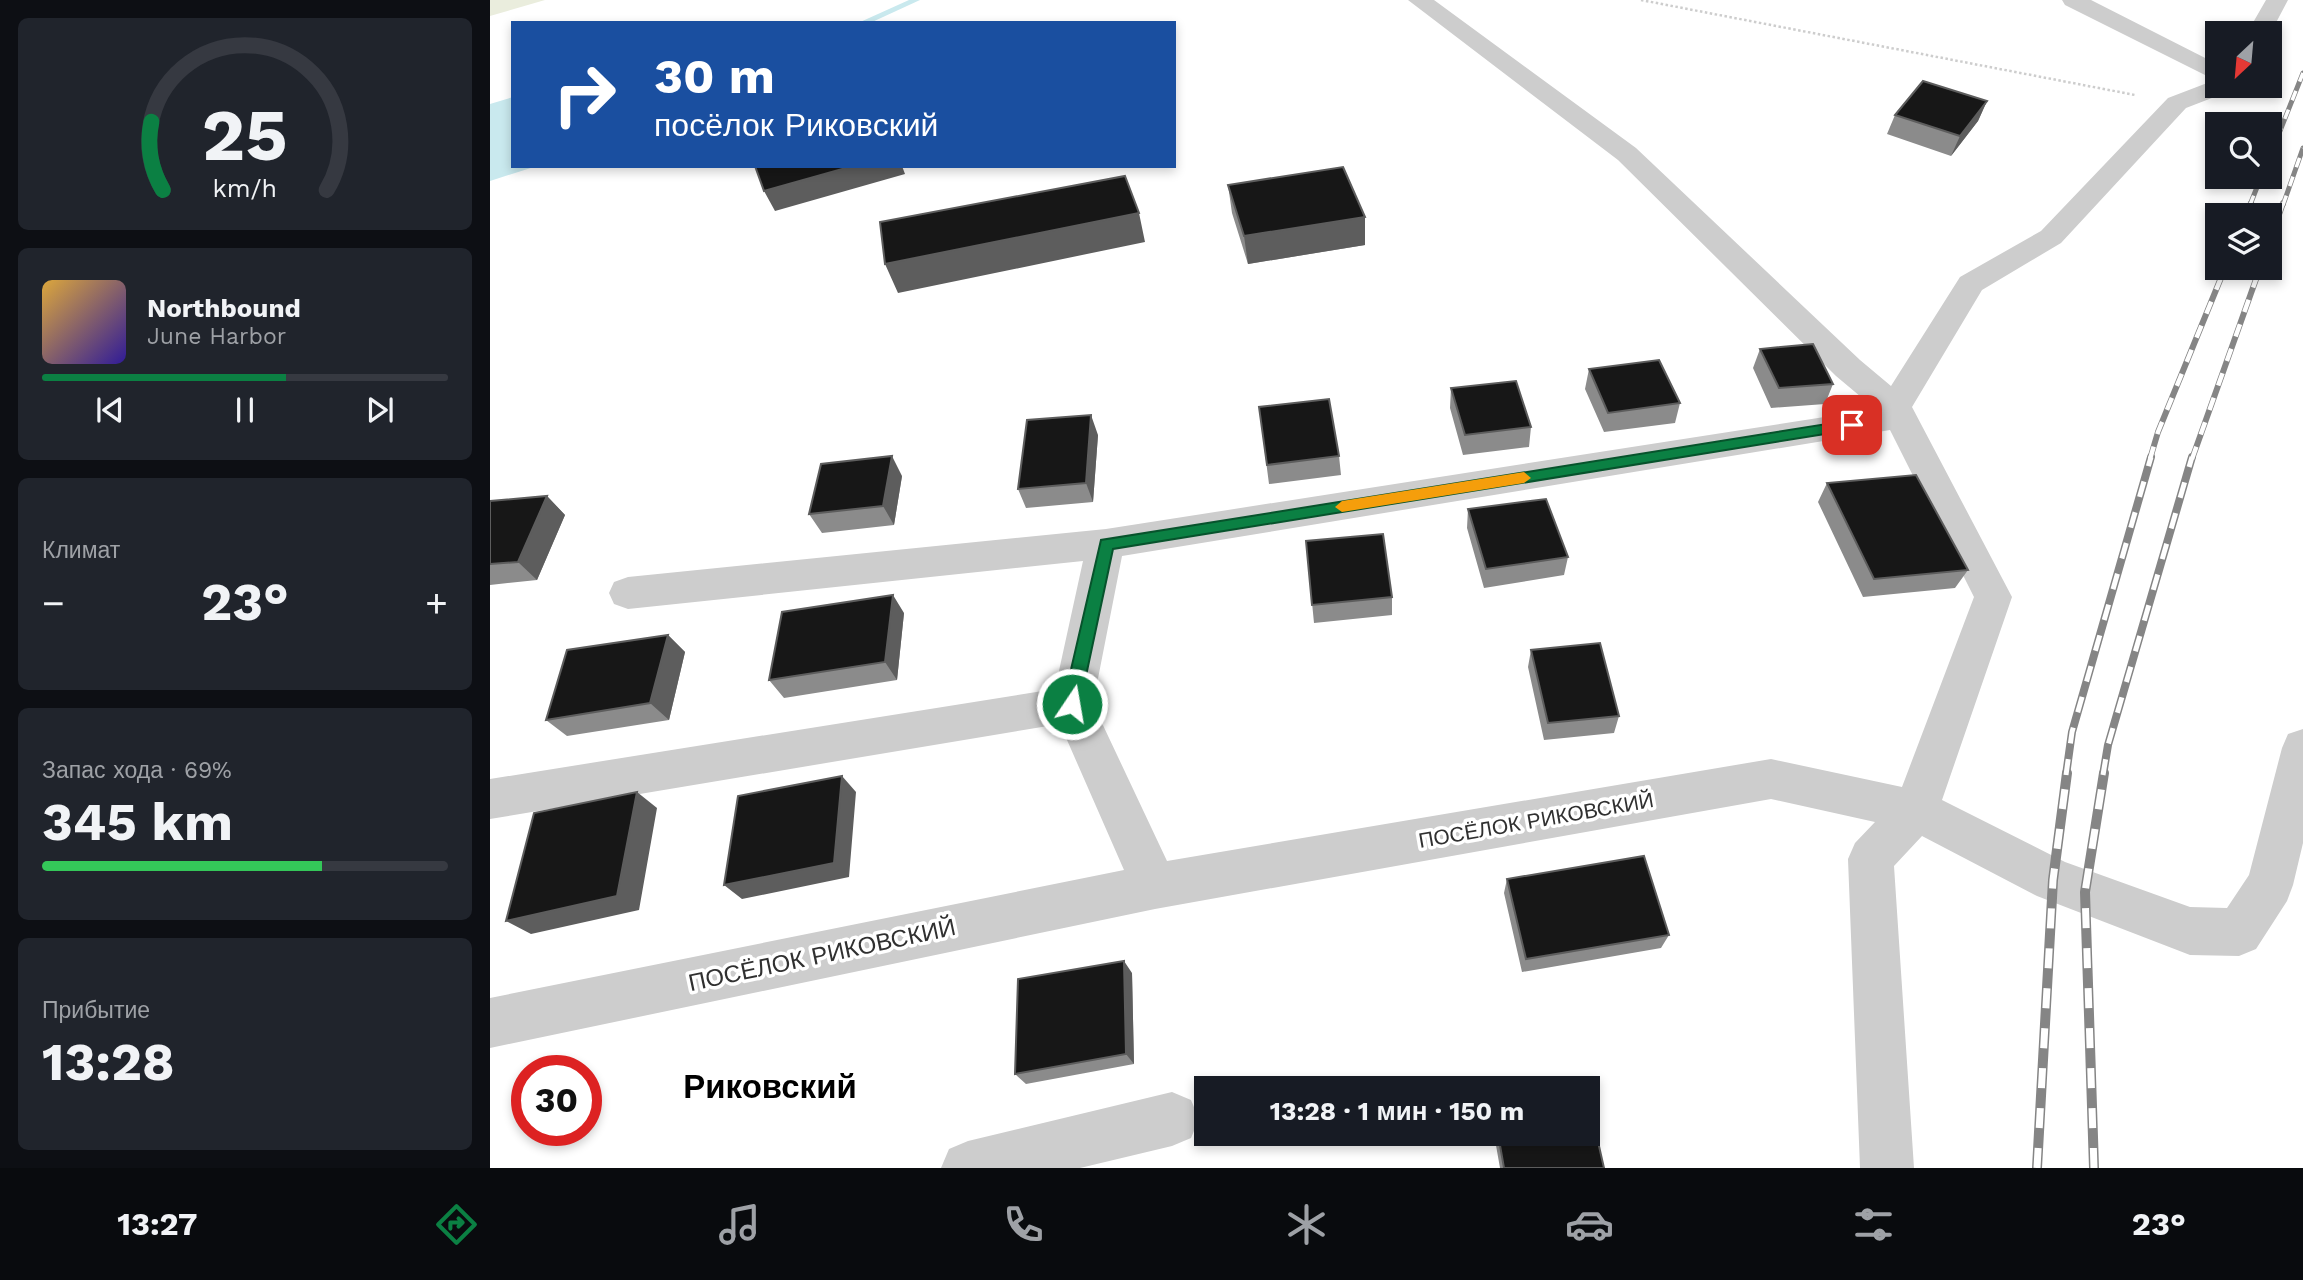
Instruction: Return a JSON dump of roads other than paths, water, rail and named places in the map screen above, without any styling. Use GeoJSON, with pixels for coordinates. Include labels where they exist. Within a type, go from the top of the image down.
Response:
{"type":"FeatureCollection","features":[{"type":"Feature","properties":{"kind":"street"},"geometry":{"type":"LineString","coordinates":[[1419,0],[1627,154],[1848,368],[1895,407],[1993,597],[1916,810],[1871,859],[1887,1168]]}},
{"type":"Feature","properties":{"kind":"street"},"geometry":{"type":"LineString","coordinates":[[2073,0],[2205,67]]}},
{"type":"Feature","properties":{"kind":"street"},"geometry":{"type":"LineString","coordinates":[[2266,21],[2277,0]]}},
{"type":"Feature","properties":{"kind":"street"},"geometry":{"type":"LineString","coordinates":[[628,593],[1106,544],[1879,421],[1895,407],[1971,284],[2052,237],[2177,103],[2205,92]]}},
{"type":"Feature","properties":{"kind":"street"},"geometry":{"type":"LineString","coordinates":[[1106,544],[1072,704],[1155,886]]}},
{"type":"Feature","properties":{"kind":"street"},"geometry":{"type":"LineString","coordinates":[[492,802],[1072,704]]}},
{"type":"Feature","properties":{"kind":"street","name":"ПОСЁЛОК РИКОВСКИЙ"},"geometry":{"type":"LineString","coordinates":[[490,1023],[1155,886],[1771,779],[1916,810],[2064,884],[2190,931],[2239,932],[2270,885],[2303,748]]}},
{"type":"Feature","properties":{"kind":"street"},"geometry":{"type":"LineString","coordinates":[[968,1168],[1172,1119]]}},
{"type":"Feature","properties":{"kind":"water"},"geometry":{"type":"Polygon","coordinates":[[[511,98],[511,168],[531,168],[490,181],[490,104],[511,98]]]}},
{"type":"Feature","properties":{"kind":"waterway"},"geometry":{"type":"LineString","coordinates":[[867,21],[916,0]]}},
{"type":"Feature","properties":{"kind":"railway"},"geometry":{"type":"LineString","coordinates":[[2282,126],[2303,73]]}},
{"type":"Feature","properties":{"kind":"railway"},"geometry":{"type":"LineString","coordinates":[[2283,205],[2303,148]]}},
{"type":"Feature","properties":{"kind":"railway"},"geometry":{"type":"LineString","coordinates":[[2251,203],[2256,189]]}},
{"type":"Feature","properties":{"kind":"railway"},"geometry":{"type":"LineString","coordinates":[[2150,459],[2158,432],[2220,280]]}},
{"type":"Feature","properties":{"kind":"railway"},"geometry":{"type":"LineString","coordinates":[[2192,459],[2256,280]]}},
{"type":"Feature","properties":{"kind":"railway"},"geometry":{"type":"LineString","coordinates":[[2066,775],[2072,732],[2151,457]]}},
{"type":"Feature","properties":{"kind":"railway"},"geometry":{"type":"LineString","coordinates":[[2103,775],[2108,745],[2192,457]]}},
{"type":"Feature","properties":{"kind":"railway"},"geometry":{"type":"LineString","coordinates":[[2037,1168],[2053,880],[2067,773]]}},
{"type":"Feature","properties":{"kind":"railway"},"geometry":{"type":"LineString","coordinates":[[2094,1168],[2085,892],[2104,773]]}},
{"type":"Feature","properties":{"kind":"district","name":"Риковский"},"geometry":{"type":"Point","coordinates":[770,1086]}}]}
